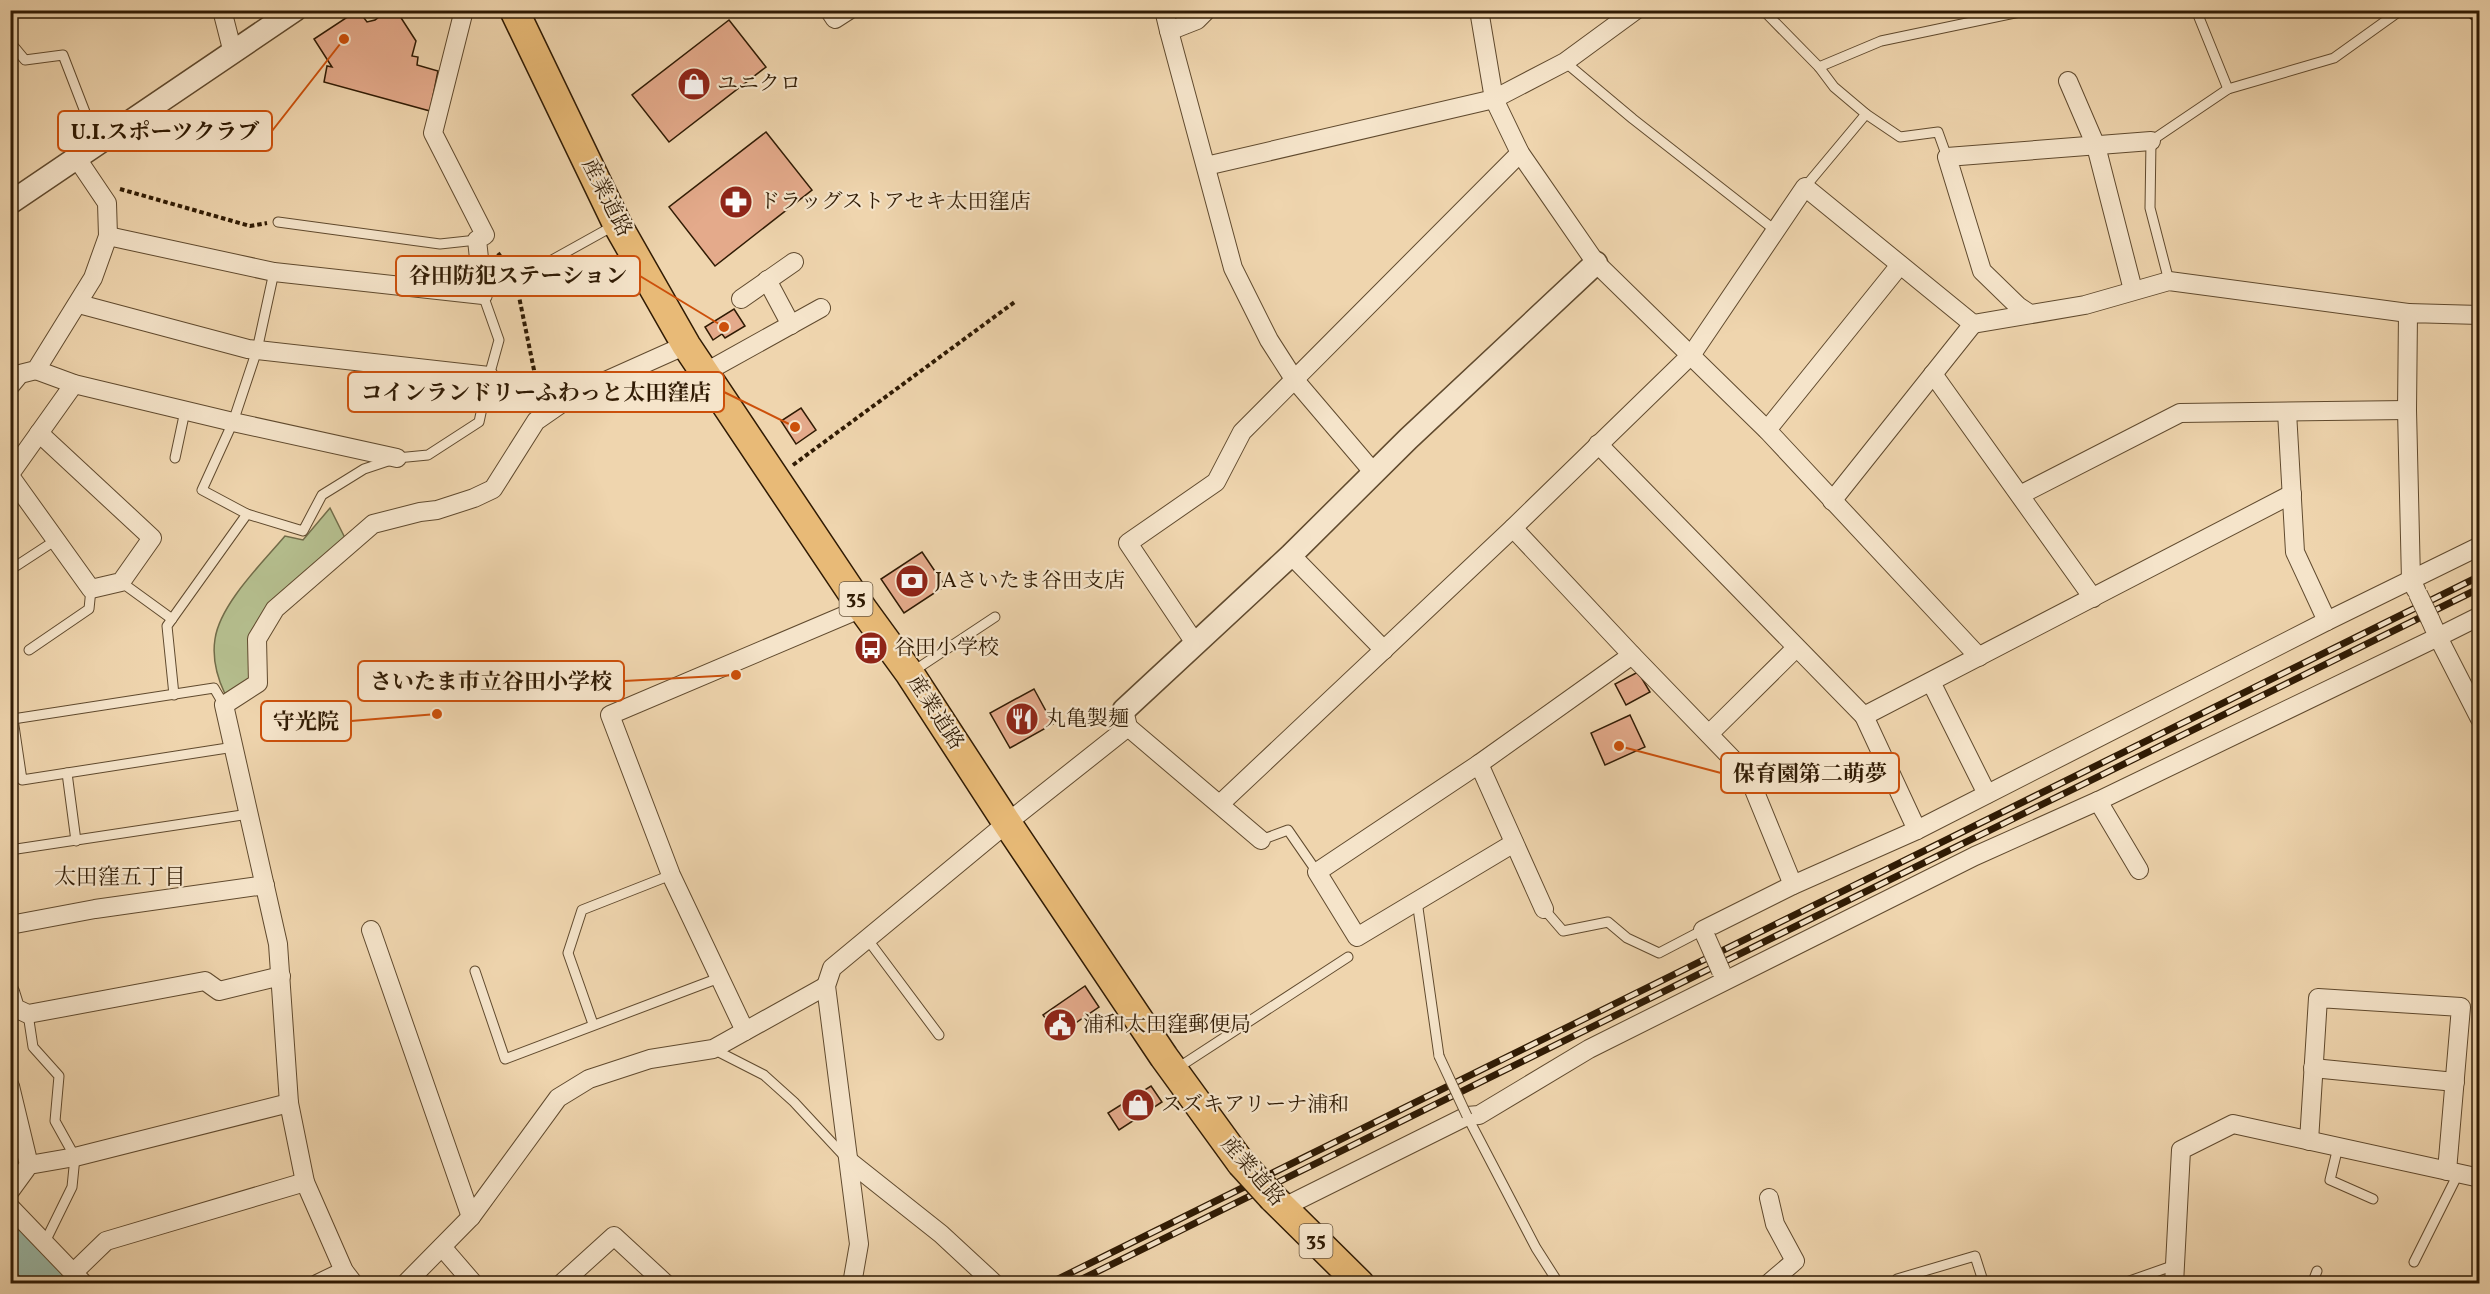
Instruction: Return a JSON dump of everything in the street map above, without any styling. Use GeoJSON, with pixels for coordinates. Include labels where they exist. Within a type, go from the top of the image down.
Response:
{"type":"FeatureCollection","features":[{"type":"Feature","properties":{"kind":"main road","name":"産業道路"},"geometry":{"type":"LineString","coordinates":[[514,10],[617,224],[704,373],[862,608],[910,674],[1007,823],[1174,1070],[1240,1163],[1359,1284]]}},
{"type":"Feature","properties":{"kind":"street"},"geometry":{"type":"LineString","coordinates":[[222,10],[232,53]]}},
{"type":"Feature","properties":{"kind":"street"},"geometry":{"type":"LineString","coordinates":[[10,203],[296,10]]}},
{"type":"Feature","properties":{"kind":"street"},"geometry":{"type":"LineString","coordinates":[[108,236],[274,272],[483,295],[481,238],[433,133],[464,10]]}},
{"type":"Feature","properties":{"kind":"street"},"geometry":{"type":"LineString","coordinates":[[829,10],[835,19],[849,10]]}},
{"type":"Feature","properties":{"kind":"street"},"geometry":{"type":"LineString","coordinates":[[1164,10],[1233,268],[1269,340],[1294,379],[1374,473]]}},
{"type":"Feature","properties":{"kind":"street"},"geometry":{"type":"LineString","coordinates":[[1169,31],[1197,20],[1207,10]]}},
{"type":"Feature","properties":{"kind":"street"},"geometry":{"type":"LineString","coordinates":[[1479,10],[1494,99],[1520,153],[1596,263],[1692,354],[1767,430],[1979,657]]}},
{"type":"Feature","properties":{"kind":"street"},"geometry":{"type":"LineString","coordinates":[[1206,166],[1494,99],[1565,62],[1636,10]]}},
{"type":"Feature","properties":{"kind":"street"},"geometry":{"type":"LineString","coordinates":[[2068,81],[2096,146],[2133,290]]}},
{"type":"Feature","properties":{"kind":"street"},"geometry":{"type":"LineString","coordinates":[[2030,314],[2018,306],[1982,271],[1947,157],[2151,141]]}},
{"type":"Feature","properties":{"kind":"street"},"geometry":{"type":"LineString","coordinates":[[1195,643],[1128,543],[1216,482],[1242,432],[1520,153]]}},
{"type":"Feature","properties":{"kind":"street"},"geometry":{"type":"LineString","coordinates":[[36,370],[93,279],[108,236],[107,203],[76,157]]}},
{"type":"Feature","properties":{"kind":"street"},"geometry":{"type":"LineString","coordinates":[[1221,804],[1513,528],[1692,354],[1805,187],[1973,324]]}},
{"type":"Feature","properties":{"kind":"street"},"geometry":{"type":"LineString","coordinates":[[741,299],[794,262]]}},
{"type":"Feature","properties":{"kind":"street"},"geometry":{"type":"LineString","coordinates":[[852,1284],[859,1244],[826,986],[832,968],[1007,823],[1126,719],[1195,643],[1291,555],[1374,473],[1596,263]]}},
{"type":"Feature","properties":{"kind":"street"},"geometry":{"type":"LineString","coordinates":[[1767,430],[1900,265]]}},
{"type":"Feature","properties":{"kind":"street"},"geometry":{"type":"LineString","coordinates":[[767,280],[791,325]]}},
{"type":"Feature","properties":{"kind":"street"},"geometry":{"type":"LineString","coordinates":[[1832,501],[1973,324],[2085,305],[2169,281],[2408,313],[2480,315]]}},
{"type":"Feature","properties":{"kind":"street"},"geometry":{"type":"LineString","coordinates":[[79,304],[256,350],[489,376]]}},
{"type":"Feature","properties":{"kind":"street"},"geometry":{"type":"LineString","coordinates":[[704,373],[821,308]]}},
{"type":"Feature","properties":{"kind":"street"},"geometry":{"type":"LineString","coordinates":[[2408,313],[2407,410],[2415,587],[2480,719]]}},
{"type":"Feature","properties":{"kind":"street"},"geometry":{"type":"LineString","coordinates":[[317,1284],[349,1277],[305,1182],[289,1103],[278,944],[224,705],[258,683],[257,639],[274,609],[373,524],[437,510],[493,489],[536,421],[572,396],[686,345]]}},
{"type":"Feature","properties":{"kind":"street"},"geometry":{"type":"LineString","coordinates":[[10,386],[20,374],[36,370],[74,384],[397,458]]}},
{"type":"Feature","properties":{"kind":"street"},"geometry":{"type":"LineString","coordinates":[[1934,374],[2093,598]]}},
{"type":"Feature","properties":{"kind":"street"},"geometry":{"type":"LineString","coordinates":[[39,433],[152,538],[121,582],[91,589],[10,475],[39,433],[74,384]]}},
{"type":"Feature","properties":{"kind":"street"},"geometry":{"type":"LineString","coordinates":[[2020,495],[2180,413],[2407,410]]}},
{"type":"Feature","properties":{"kind":"street"},"geometry":{"type":"LineString","coordinates":[[2287,412],[2295,552],[2327,621]]}},
{"type":"Feature","properties":{"kind":"street"},"geometry":{"type":"LineString","coordinates":[[1598,444],[1864,716],[1917,830]]}},
{"type":"Feature","properties":{"kind":"street"},"geometry":{"type":"LineString","coordinates":[[1864,716],[2292,494]]}},
{"type":"Feature","properties":{"kind":"street"},"geometry":{"type":"LineString","coordinates":[[1513,528],[1748,775],[1793,885]]}},
{"type":"Feature","properties":{"kind":"street"},"geometry":{"type":"LineString","coordinates":[[1724,976],[1705,933],[1793,885],[1917,830],[2327,621],[2415,587],[2480,546]]}},
{"type":"Feature","properties":{"kind":"street"},"geometry":{"type":"LineString","coordinates":[[1291,555],[1384,650]]}},
{"type":"Feature","properties":{"kind":"street"},"geometry":{"type":"LineString","coordinates":[[745,1031],[671,875],[610,715],[862,608]]}},
{"type":"Feature","properties":{"kind":"street"},"geometry":{"type":"LineString","coordinates":[[1277,1203],[1467,1116],[1479,1115],[1589,1049],[1724,976],[1975,856],[2098,801],[2480,616]]}},
{"type":"Feature","properties":{"kind":"street"},"geometry":{"type":"LineString","coordinates":[[1709,734],[1796,648]]}},
{"type":"Feature","properties":{"kind":"street"},"geometry":{"type":"LineString","coordinates":[[1514,843],[1357,937],[1317,872],[1479,764],[1632,655]]}},
{"type":"Feature","properties":{"kind":"street"},"geometry":{"type":"LineString","coordinates":[[1931,682],[1987,794]]}},
{"type":"Feature","properties":{"kind":"street"},"geometry":{"type":"LineString","coordinates":[[1126,719],[1261,840]]}},
{"type":"Feature","properties":{"kind":"street"},"geometry":{"type":"LineString","coordinates":[[1479,764],[1544,909]]}},
{"type":"Feature","properties":{"kind":"street"},"geometry":{"type":"LineString","coordinates":[[2098,801],[2139,870]]}},
{"type":"Feature","properties":{"kind":"street"},"geometry":{"type":"LineString","coordinates":[[10,925],[95,909],[265,885]]}},
{"type":"Feature","properties":{"kind":"street"},"geometry":{"type":"LineString","coordinates":[[371,930],[471,1217]]}},
{"type":"Feature","properties":{"kind":"street"},"geometry":{"type":"LineString","coordinates":[[16,1006],[205,981],[219,991],[281,976]]}},
{"type":"Feature","properties":{"kind":"street"},"geometry":{"type":"LineString","coordinates":[[405,1284],[471,1217],[558,1098],[589,1079],[650,1059],[713,1049],[826,986]]}},
{"type":"Feature","properties":{"kind":"street"},"geometry":{"type":"LineString","coordinates":[[2309,1141],[2318,998],[2461,1007],[2455,1082],[2453,1172]]}},
{"type":"Feature","properties":{"kind":"street"},"geometry":{"type":"LineString","coordinates":[[2313,1068],[2455,1082]]}},
{"type":"Feature","properties":{"kind":"street"},"geometry":{"type":"LineString","coordinates":[[10,1086],[29,1165]]}},
{"type":"Feature","properties":{"kind":"street"},"geometry":{"type":"LineString","coordinates":[[10,1191],[29,1165],[75,1157],[289,1103]]}},
{"type":"Feature","properties":{"kind":"street"},"geometry":{"type":"LineString","coordinates":[[2174,1284],[2181,1150],[2233,1124],[2480,1178]]}},
{"type":"Feature","properties":{"kind":"street"},"geometry":{"type":"LineString","coordinates":[[849,1161],[940,1234],[995,1284]]}},
{"type":"Feature","properties":{"kind":"street"},"geometry":{"type":"LineString","coordinates":[[10,1207],[79,1278],[106,1241],[305,1182]]}},
{"type":"Feature","properties":{"kind":"street"},"geometry":{"type":"LineString","coordinates":[[1768,1198],[1775,1224],[1795,1261],[1768,1284]]}},
{"type":"Feature","properties":{"kind":"street"},"geometry":{"type":"LineString","coordinates":[[561,1284],[614,1236],[666,1284]]}},
{"type":"Feature","properties":{"kind":"street"},"geometry":{"type":"LineString","coordinates":[[442,1247],[474,1284]]}},
{"type":"Feature","properties":{"kind":"street"},"geometry":{"type":"LineString","coordinates":[[10,1280],[14,1284]]}},
{"type":"Feature","properties":{"kind":"lane"},"geometry":{"type":"LineString","coordinates":[[1763,10],[1819,67],[1834,87],[1866,114],[1900,137],[1938,132],[1947,157]]}},
{"type":"Feature","properties":{"kind":"lane"},"geometry":{"type":"LineString","coordinates":[[1819,67],[1881,41],[2028,10]]}},
{"type":"Feature","properties":{"kind":"lane"},"geometry":{"type":"LineString","coordinates":[[2196,10],[2228,88]]}},
{"type":"Feature","properties":{"kind":"lane"},"geometry":{"type":"LineString","coordinates":[[2169,281],[2150,208],[2151,141],[2228,88],[2334,58],[2401,10]]}},
{"type":"Feature","properties":{"kind":"lane"},"geometry":{"type":"LineString","coordinates":[[10,42],[25,60],[63,55],[97,143]]}},
{"type":"Feature","properties":{"kind":"lane"},"geometry":{"type":"LineString","coordinates":[[1565,62],[1633,119],[1776,231]]}},
{"type":"Feature","properties":{"kind":"lane"},"geometry":{"type":"LineString","coordinates":[[1805,187],[1866,114]]}},
{"type":"Feature","properties":{"kind":"lane"},"geometry":{"type":"LineString","coordinates":[[278,222],[440,244],[481,238]]}},
{"type":"Feature","properties":{"kind":"lane"},"geometry":{"type":"LineString","coordinates":[[552,260],[617,224]]}},
{"type":"Feature","properties":{"kind":"lane"},"geometry":{"type":"LineString","coordinates":[[274,272],[256,350],[233,422],[202,490],[247,514],[303,531],[322,495],[364,469],[397,458],[428,455],[479,422],[499,340],[483,295]]}},
{"type":"Feature","properties":{"kind":"lane"},"geometry":{"type":"LineString","coordinates":[[175,458],[185,411]]}},
{"type":"Feature","properties":{"kind":"lane"},"geometry":{"type":"LineString","coordinates":[[174,694],[167,626],[247,514]]}},
{"type":"Feature","properties":{"kind":"lane"},"geometry":{"type":"LineString","coordinates":[[10,570],[56,540]]}},
{"type":"Feature","properties":{"kind":"lane"},"geometry":{"type":"LineString","coordinates":[[121,582],[172,619]]}},
{"type":"Feature","properties":{"kind":"lane"},"geometry":{"type":"LineString","coordinates":[[29,650],[89,609],[91,589]]}},
{"type":"Feature","properties":{"kind":"lane"},"geometry":{"type":"LineString","coordinates":[[910,674],[995,617]]}},
{"type":"Feature","properties":{"kind":"lane"},"geometry":{"type":"LineString","coordinates":[[224,705],[214,688],[13,719],[22,780],[234,747]]}},
{"type":"Feature","properties":{"kind":"lane"},"geometry":{"type":"LineString","coordinates":[[67,773],[76,841]]}},
{"type":"Feature","properties":{"kind":"lane"},"geometry":{"type":"LineString","coordinates":[[10,850],[249,814]]}},
{"type":"Feature","properties":{"kind":"lane"},"geometry":{"type":"LineString","coordinates":[[1261,840],[1288,830],[1317,872]]}},
{"type":"Feature","properties":{"kind":"lane"},"geometry":{"type":"LineString","coordinates":[[593,1024],[568,953],[582,910],[671,875]]}},
{"type":"Feature","properties":{"kind":"lane"},"geometry":{"type":"LineString","coordinates":[[1417,901],[1439,1056],[1467,1116],[1536,1248],[1559,1284]]}},
{"type":"Feature","properties":{"kind":"lane"},"geometry":{"type":"LineString","coordinates":[[1544,909],[1563,931],[1608,922],[1627,938],[1659,953],[1705,933]]}},
{"type":"Feature","properties":{"kind":"lane"},"geometry":{"type":"LineString","coordinates":[[868,940],[939,1035]]}},
{"type":"Feature","properties":{"kind":"lane"},"geometry":{"type":"LineString","coordinates":[[1174,1070],[1348,957]]}},
{"type":"Feature","properties":{"kind":"lane"},"geometry":{"type":"LineString","coordinates":[[475,971],[505,1059],[719,978]]}},
{"type":"Feature","properties":{"kind":"lane"},"geometry":{"type":"LineString","coordinates":[[16,1006],[33,1047],[59,1076],[55,1121],[75,1157],[72,1187],[45,1242]]}},
{"type":"Feature","properties":{"kind":"lane"},"geometry":{"type":"LineString","coordinates":[[713,1049],[764,1076],[794,1102],[849,1161]]}},
{"type":"Feature","properties":{"kind":"lane"},"geometry":{"type":"LineString","coordinates":[[2338,1147],[2330,1180],[2373,1199]]}},
{"type":"Feature","properties":{"kind":"lane"},"geometry":{"type":"LineString","coordinates":[[2414,1263],[2453,1172]]}},
{"type":"Feature","properties":{"kind":"lane"},"geometry":{"type":"LineString","coordinates":[[1897,1279],[1975,1256],[1984,1284]]}},
{"type":"Feature","properties":{"kind":"lane"},"geometry":{"type":"LineString","coordinates":[[2121,1284],[2175,1265]]}},
{"type":"Feature","properties":{"kind":"lane"},"geometry":{"type":"LineString","coordinates":[[2312,1284],[2317,1271]]}},
{"type":"Feature","properties":{"kind":"path"},"geometry":{"type":"LineString","coordinates":[[2457,10],[2480,22]]}},
{"type":"Feature","properties":{"kind":"path"},"geometry":{"type":"LineString","coordinates":[[107,203],[117,188],[250,226],[278,222]]}},
{"type":"Feature","properties":{"kind":"path"},"geometry":{"type":"LineString","coordinates":[[481,238],[515,277],[534,370],[536,421]]}},
{"type":"Feature","properties":{"kind":"path"},"geometry":{"type":"LineString","coordinates":[[775,478],[1016,301]]}},
{"type":"Feature","properties":{"kind":"green space"},"geometry":{"type":"Polygon","coordinates":[[[330,508],[346,540],[271,604],[249,679],[225,694],[214,653],[215,639],[225,612],[244,584],[285,536],[303,540],[330,508]]]}},
{"type":"Feature","properties":{"kind":"building"},"geometry":{"type":"Polygon","coordinates":[[[358,10],[367,22],[375,20],[388,10],[396,10],[416,41],[412,56],[418,57],[417,65],[438,71],[430,111],[324,82],[327,66],[332,67],[314,39],[358,10]]]}},
{"type":"Feature","properties":{"kind":"building"},"geometry":{"type":"Polygon","coordinates":[[[729,20],[766,67],[669,142],[632,95],[729,20]]]}},
{"type":"Feature","properties":{"kind":"building"},"geometry":{"type":"Polygon","coordinates":[[[766,132],[812,190],[715,266],[669,207],[766,132]]]}},
{"type":"Feature","properties":{"kind":"building"},"geometry":{"type":"Polygon","coordinates":[[[734,309],[745,326],[725,338],[722,334],[713,340],[705,327],[734,309]]]}},
{"type":"Feature","properties":{"kind":"building"},"geometry":{"type":"Polygon","coordinates":[[[801,408],[816,430],[796,444],[781,421],[801,408]]]}},
{"type":"Feature","properties":{"kind":"building"},"geometry":{"type":"Polygon","coordinates":[[[922,552],[945,586],[904,613],[881,579],[922,552]]]}},
{"type":"Feature","properties":{"kind":"building"},"geometry":{"type":"Polygon","coordinates":[[[1638,672],[1650,692],[1626,705],[1615,684],[1638,672]]]}},
{"type":"Feature","properties":{"kind":"building","name":"丸亀製麺"},"geometry":{"type":"Polygon","coordinates":[[[1034,689],[1053,724],[1010,748],[990,713],[1034,689]]]}},
{"type":"Feature","properties":{"kind":"building"},"geometry":{"type":"Polygon","coordinates":[[[1630,715],[1645,747],[1605,765],[1591,733],[1630,715]]]}},
{"type":"Feature","properties":{"kind":"building"},"geometry":{"type":"Polygon","coordinates":[[[1085,986],[1099,1007],[1058,1035],[1043,1015],[1085,986]]]}},
{"type":"Feature","properties":{"kind":"building"},"geometry":{"type":"Polygon","coordinates":[[[1151,1086],[1162,1102],[1119,1130],[1108,1113],[1151,1086]]]}},
{"type":"Feature","properties":{"kind":"waterway"},"geometry":{"type":"LineString","coordinates":[[10,1238],[49,1284]]}},
{"type":"Feature","properties":{"kind":"railway"},"geometry":{"type":"LineString","coordinates":[[1048,1284],[2480,576]]}},
{"type":"Feature","properties":{"kind":"railway"},"geometry":{"type":"LineString","coordinates":[[1072,1284],[2480,588]]}},
{"type":"Feature","properties":{"kind":"place","name":"U.I.スポーツクラブ"},"geometry":{"type":"Point","coordinates":[344,39]}},
{"type":"Feature","properties":{"kind":"place","name":"ユニクロ"},"geometry":{"type":"Point","coordinates":[694,84]}},
{"type":"Feature","properties":{"kind":"place","name":"ドラッグストアセキ太田窪店"},"geometry":{"type":"Point","coordinates":[736,202]}},
{"type":"Feature","properties":{"kind":"place","name":"谷田防犯ステーション"},"geometry":{"type":"Point","coordinates":[724,327]}},
{"type":"Feature","properties":{"kind":"place","name":"コインランドリーふわっと太田窪店"},"geometry":{"type":"Point","coordinates":[795,427]}},
{"type":"Feature","properties":{"kind":"place","name":"JAさいたま谷田支店"},"geometry":{"type":"Point","coordinates":[912,581]}},
{"type":"Feature","properties":{"kind":"place","name":"谷田小学校"},"geometry":{"type":"Point","coordinates":[871,648]}},
{"type":"Feature","properties":{"kind":"place","name":"さいたま市立谷田小学校"},"geometry":{"type":"Point","coordinates":[736,675]}},
{"type":"Feature","properties":{"kind":"place","name":"守光院"},"geometry":{"type":"Point","coordinates":[437,714]}},
{"type":"Feature","properties":{"kind":"place","name":"丸亀製麺"},"geometry":{"type":"Point","coordinates":[1022,719]}},
{"type":"Feature","properties":{"kind":"place","name":"保育園第二萌夢"},"geometry":{"type":"Point","coordinates":[1619,746]}},
{"type":"Feature","properties":{"kind":"place","name":"浦和太田窪郵便局"},"geometry":{"type":"Point","coordinates":[1060,1025]}},
{"type":"Feature","properties":{"kind":"place","name":"スズキアリーナ浦和"},"geometry":{"type":"Point","coordinates":[1138,1105]}},
{"type":"Feature","properties":{"kind":"district","name":"太田窪五丁目"},"geometry":{"type":"Point","coordinates":[120,878]}}]}
